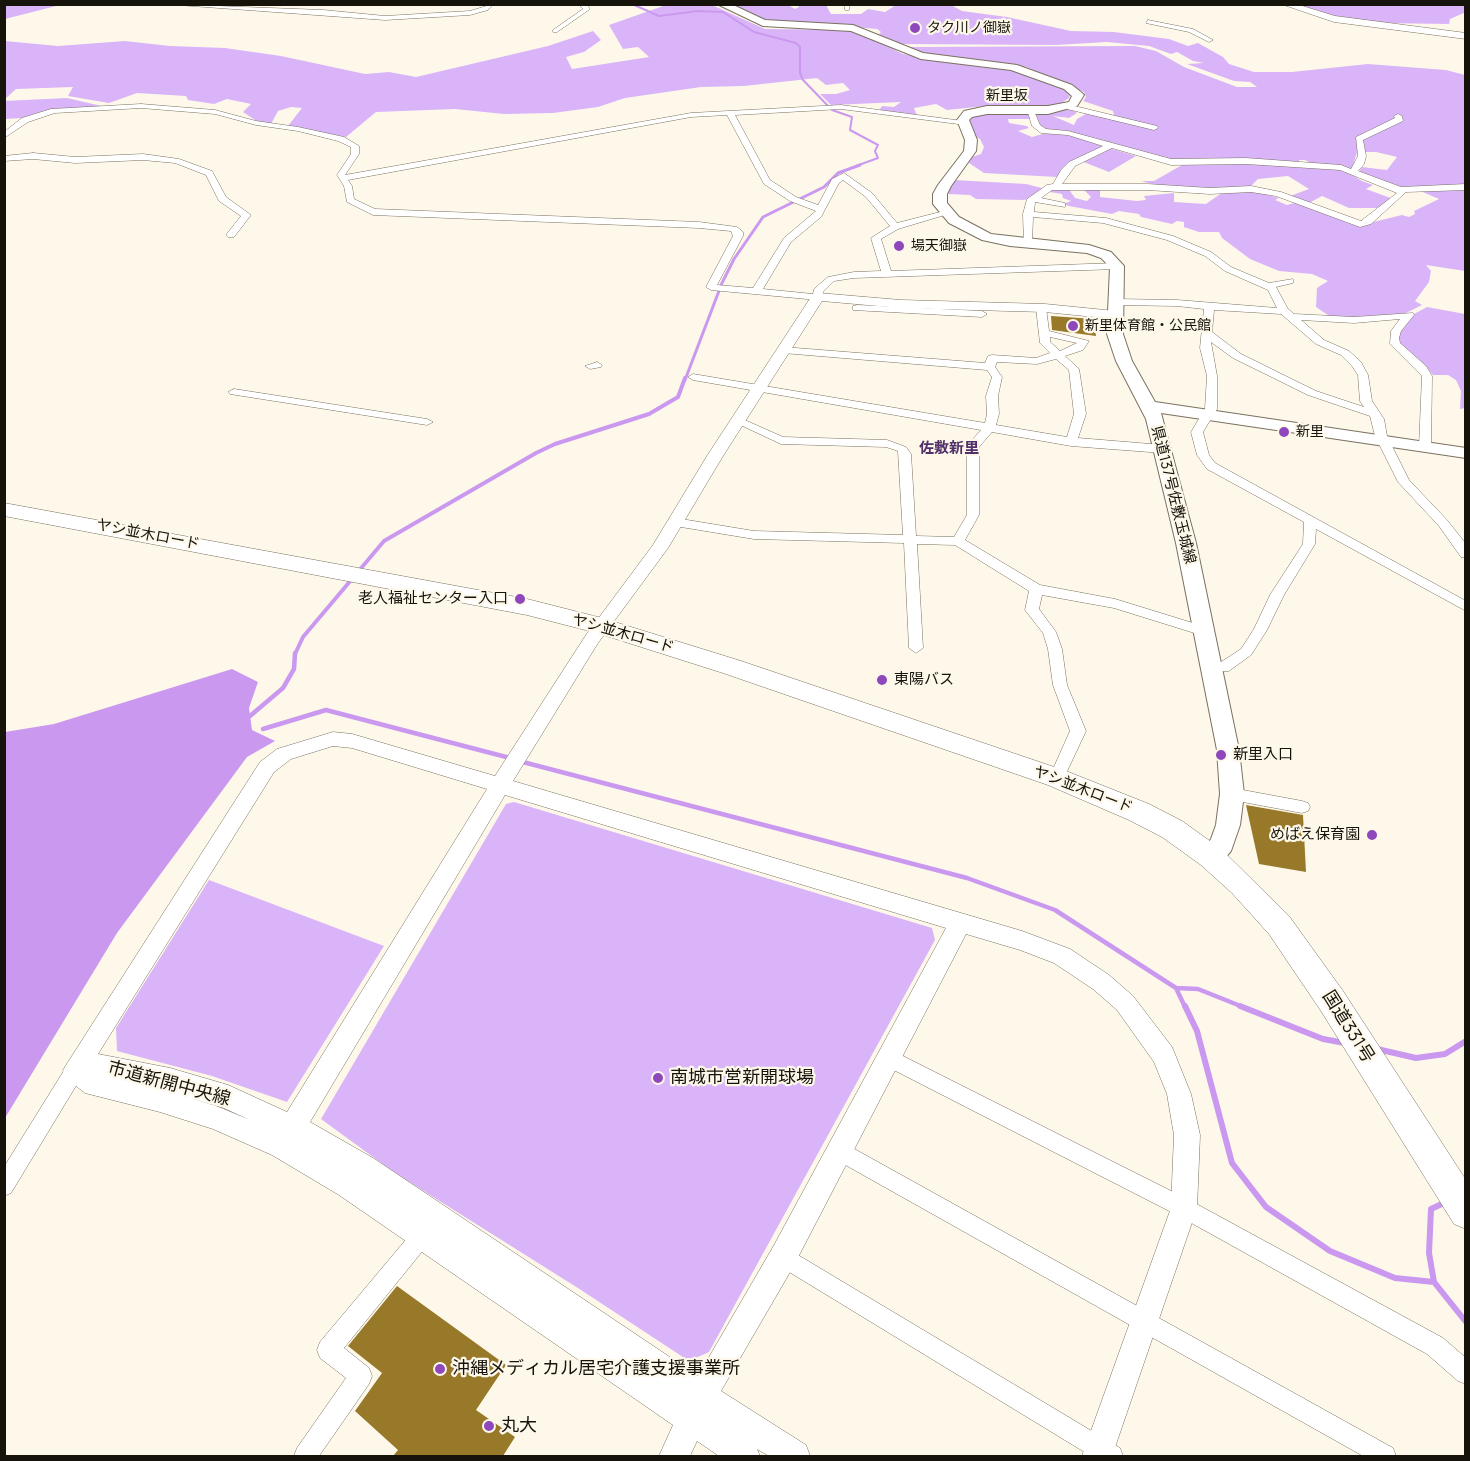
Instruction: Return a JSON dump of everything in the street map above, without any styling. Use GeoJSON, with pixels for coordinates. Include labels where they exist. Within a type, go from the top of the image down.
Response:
{"type":"FeatureCollection","features":[{"type":"Feature","properties":{"kind":"highway","name":"ヤシ並木ロード"},"geometry":{"type":"LineString","coordinates":[[4,509],[527,607],[602,626],[732,667],[1057,777],[1139,812],[1172,829],[1211,857]]}},
{"type":"Feature","properties":{"kind":"highway","name":"国道331号"},"geometry":{"type":"LineString","coordinates":[[1211,857],[1242,885],[1279,925],[1361,1046],[1459,1202]]}},
{"type":"Feature","properties":{"kind":"main road","name":"新里坂"},"geometry":{"type":"LineString","coordinates":[[722,4],[763,23],[849,28],[872,34],[921,56],[1017,69],[1076,92],[1078,99],[1066,106],[1030,111],[979,111],[968,114],[963,123]]}},
{"type":"Feature","properties":{"kind":"main road"},"geometry":{"type":"LineString","coordinates":[[963,123],[971,137],[970,151],[943,189],[940,201],[945,212],[967,228],[987,237],[1089,249],[1106,255],[1117,266],[1115,334],[1124,361],[1151,407]]}},
{"type":"Feature","properties":{"kind":"main road","name":"県道137号佐敷玉城線"},"geometry":{"type":"LineString","coordinates":[[1211,857],[1222,844],[1227,832],[1232,794],[1228,750],[1213,668],[1163,449],[1151,407],[1466,453]]}},
{"type":"Feature","properties":{"kind":"street"},"geometry":{"type":"LineString","coordinates":[[167,4],[323,12],[385,18],[470,13],[486,9],[490,4]]}},
{"type":"Feature","properties":{"kind":"street"},"geometry":{"type":"LineString","coordinates":[[555,31],[587,9],[582,4]]}},
{"type":"Feature","properties":{"kind":"street"},"geometry":{"type":"LineString","coordinates":[[1285,4],[1334,19],[1466,36]]}},
{"type":"Feature","properties":{"kind":"street"},"geometry":{"type":"LineString","coordinates":[[1148,22],[1191,30],[1209,40]]}},
{"type":"Feature","properties":{"kind":"street"},"geometry":{"type":"LineString","coordinates":[[1066,106],[1154,128]]}},
{"type":"Feature","properties":{"kind":"street"},"geometry":{"type":"LineString","coordinates":[[4,120],[25,120],[54,111],[116,107],[160,107],[215,112],[256,123],[298,129],[346,140],[355,146],[356,151],[342,171],[344,178],[352,202],[368,211],[389,215],[727,227],[738,232],[738,236],[711,286],[982,314]]}},
{"type":"Feature","properties":{"kind":"street"},"geometry":{"type":"LineString","coordinates":[[344,178],[650,121],[729,112],[834,107],[963,123]]}},
{"type":"Feature","properties":{"kind":"street"},"geometry":{"type":"LineString","coordinates":[[1030,111],[1036,126],[1044,131],[1068,133],[1109,146],[1182,163],[1257,162],[1341,168],[1354,171],[1399,190],[1466,187]]}},
{"type":"Feature","properties":{"kind":"street"},"geometry":{"type":"LineString","coordinates":[[729,112],[767,182],[798,201],[822,210]]}},
{"type":"Feature","properties":{"kind":"street"},"geometry":{"type":"LineString","coordinates":[[1354,171],[1360,164],[1362,156],[1359,139],[1400,119],[1398,116]]}},
{"type":"Feature","properties":{"kind":"street"},"geometry":{"type":"LineString","coordinates":[[4,136],[25,120]]}},
{"type":"Feature","properties":{"kind":"street"},"geometry":{"type":"LineString","coordinates":[[1057,186],[1072,164],[1109,146]]}},
{"type":"Feature","properties":{"kind":"street"},"geometry":{"type":"LineString","coordinates":[[4,159],[33,156],[75,160],[143,157],[176,161],[209,173],[222,199],[246,215],[231,235]]}},
{"type":"Feature","properties":{"kind":"street"},"geometry":{"type":"LineString","coordinates":[[757,290],[787,240],[822,210],[835,181],[844,176],[869,195],[896,227]]}},
{"type":"Feature","properties":{"kind":"street"},"geometry":{"type":"LineString","coordinates":[[1027,243],[1030,201],[1050,187],[1057,186],[1251,189],[1278,194],[1360,224],[1368,222],[1386,208],[1402,193],[1399,190]]}},
{"type":"Feature","properties":{"kind":"street"},"geometry":{"type":"LineString","coordinates":[[1034,199],[1062,205]]}},
{"type":"Feature","properties":{"kind":"street"},"geometry":{"type":"LineString","coordinates":[[886,272],[876,238],[896,227],[945,212]]}},
{"type":"Feature","properties":{"kind":"street"},"geometry":{"type":"LineString","coordinates":[[1028,214],[1103,220],[1170,238],[1208,254],[1228,269],[1269,286],[1277,294],[1289,314],[1320,342],[1345,353],[1357,364],[1363,375],[1366,401],[1378,419],[1383,441],[1404,482],[1443,523],[1466,554]]}},
{"type":"Feature","properties":{"kind":"street"},"geometry":{"type":"LineString","coordinates":[[287,1137],[505,777],[602,626],[642,574],[818,297],[818,291],[831,279],[886,272],[1117,266]]}},
{"type":"Feature","properties":{"kind":"street"},"geometry":{"type":"LineString","coordinates":[[1269,286],[1290,282]]}},
{"type":"Feature","properties":{"kind":"street"},"geometry":{"type":"LineString","coordinates":[[857,308],[1115,308],[1177,303],[1354,320],[1409,315],[1396,331],[1394,338],[1395,344],[1422,368],[1427,376],[1425,447]]}},
{"type":"Feature","properties":{"kind":"street"},"geometry":{"type":"LineString","coordinates":[[1209,307],[1205,348],[1212,376],[1211,409],[1197,432],[1203,455],[1211,466],[1466,607]]}},
{"type":"Feature","properties":{"kind":"street"},"geometry":{"type":"LineString","coordinates":[[1041,308],[1045,343],[1074,369],[1080,414],[1071,442]]}},
{"type":"Feature","properties":{"kind":"street"},"geometry":{"type":"LineString","coordinates":[[958,541],[973,515],[973,446],[989,428],[993,414],[992,396],[997,376],[990,366],[992,358],[1037,361],[1079,348],[1084,341],[1044,333]]}},
{"type":"Feature","properties":{"kind":"street"},"geometry":{"type":"LineString","coordinates":[[1206,333],[1237,357],[1312,393],[1374,414]]}},
{"type":"Feature","properties":{"kind":"street"},"geometry":{"type":"LineString","coordinates":[[783,350],[990,366]]}},
{"type":"Feature","properties":{"kind":"street"},"geometry":{"type":"LineString","coordinates":[[693,377],[1071,442],[1163,449]]}},
{"type":"Feature","properties":{"kind":"street"},"geometry":{"type":"LineString","coordinates":[[234,392],[427,422]]}},
{"type":"Feature","properties":{"kind":"street"},"geometry":{"type":"LineString","coordinates":[[738,420],[781,440],[887,444],[902,449],[905,454],[916,648]]}},
{"type":"Feature","properties":{"kind":"street"},"geometry":{"type":"LineString","coordinates":[[1213,668],[1224,667],[1246,652],[1276,595],[1309,544],[1310,520]]}},
{"type":"Feature","properties":{"kind":"street"},"geometry":{"type":"LineString","coordinates":[[675,522],[754,536],[958,541],[1036,589],[1115,604],[1204,631]]}},
{"type":"Feature","properties":{"kind":"street"},"geometry":{"type":"LineString","coordinates":[[1036,589],[1032,610],[1048,632],[1055,649],[1060,685],[1078,730],[1057,777]]}},
{"type":"Feature","properties":{"kind":"street"},"geometry":{"type":"LineString","coordinates":[[4,1186],[267,767],[284,754],[317,742],[352,741],[505,777],[960,924],[1022,941],[1062,956],[1101,982],[1125,1004],[1163,1055],[1179,1094],[1186,1135],[1184,1208],[1143,1321],[1103,1454],[783,1257]]}},
{"type":"Feature","properties":{"kind":"street"},"geometry":{"type":"LineString","coordinates":[[1232,794],[1302,807]]}},
{"type":"Feature","properties":{"kind":"street"},"geometry":{"type":"LineString","coordinates":[[674,1456],[699,1410],[717,1369],[783,1257],[960,924]]}},
{"type":"Feature","properties":{"kind":"street"},"geometry":{"type":"LineString","coordinates":[[889,1058],[1184,1208],[1435,1346],[1466,1373]]}},
{"type":"Feature","properties":{"kind":"street","name":"市道新開中央線"},"geometry":{"type":"LineString","coordinates":[[75,1070],[94,1085],[165,1090],[222,1108],[287,1137],[356,1177],[430,1226],[699,1410],[790,1455]]}},
{"type":"Feature","properties":{"kind":"street"},"geometry":{"type":"LineString","coordinates":[[840,1151],[1385,1456]]}},
{"type":"Feature","properties":{"kind":"street"},"geometry":{"type":"LineString","coordinates":[[305,1456],[361,1376],[328,1350],[430,1226]]}},
{"type":"Feature","properties":{"kind":"street","name":"市道新開中央線"},"geometry":{"type":"LineString","coordinates":[[699,1410],[745,1456]]}},
{"type":"Feature","properties":{"kind":"shaded area"},"geometry":{"type":"Polygon","coordinates":[[[5,4],[60,5],[5,19],[5,4]]]}},
{"type":"Feature","properties":{"kind":"shaded area"},"geometry":{"type":"Polygon","coordinates":[[[669,4],[712,5],[765,29],[848,30],[860,33],[903,54],[1019,72],[1064,89],[1070,94],[1069,98],[1060,104],[1043,107],[990,108],[985,106],[947,110],[936,104],[914,108],[917,116],[879,111],[882,106],[894,107],[901,102],[831,105],[820,94],[836,94],[850,90],[843,83],[826,85],[817,78],[744,86],[701,87],[625,98],[598,107],[553,113],[504,114],[455,109],[376,112],[346,137],[288,126],[302,108],[291,107],[278,111],[271,124],[258,122],[243,112],[251,104],[227,99],[214,104],[188,100],[186,96],[137,93],[109,103],[68,96],[73,87],[16,89],[5,99],[5,41],[58,46],[125,41],[170,46],[225,48],[281,56],[365,74],[389,72],[416,77],[548,46],[593,31],[601,40],[584,52],[566,57],[572,69],[649,57],[638,47],[623,49],[609,25],[669,4]]]}},
{"type":"Feature","properties":{"kind":"shaded area"},"geometry":{"type":"Polygon","coordinates":[[[1465,4],[1466,12],[1450,19],[1449,24],[1378,23],[1327,16],[1293,5],[1465,4]]]}},
{"type":"Feature","properties":{"kind":"shaded area"},"geometry":{"type":"Polygon","coordinates":[[[730,5],[788,5],[795,9],[799,7],[798,5],[826,5],[831,14],[861,14],[868,9],[885,12],[896,5],[951,5],[962,11],[1007,17],[1071,31],[1114,32],[1169,39],[1188,46],[1198,43],[1223,57],[1229,64],[1254,72],[1292,72],[1368,64],[1446,70],[1465,75],[1465,186],[1401,188],[1359,172],[1362,167],[1387,170],[1397,157],[1376,152],[1357,152],[1352,169],[1314,165],[1305,160],[1299,160],[1299,163],[1183,162],[1079,135],[1045,131],[1039,126],[1036,113],[1066,109],[1074,111],[1077,113],[1069,118],[1053,116],[1074,125],[1077,119],[1086,114],[1114,115],[1113,111],[1083,101],[1086,97],[1084,92],[1026,67],[922,54],[906,47],[1135,46],[1156,51],[1184,67],[1237,87],[1257,87],[1250,82],[1234,81],[1187,64],[1204,63],[1193,61],[1177,52],[1171,54],[1149,46],[1107,42],[1056,45],[897,44],[879,34],[881,32],[877,29],[766,20],[730,5]]]}},
{"type":"Feature","properties":{"kind":"shaded area"},"geometry":{"type":"Polygon","coordinates":[[[67,98],[106,107],[55,110],[23,118],[5,119],[4,101],[67,98]]]}},
{"type":"Feature","properties":{"kind":"shaded area"},"geometry":{"type":"Polygon","coordinates":[[[980,113],[1028,113],[1031,119],[1008,119],[1009,123],[1027,126],[1029,128],[1018,131],[1032,137],[1046,133],[1072,135],[1105,147],[1057,177],[984,173],[969,163],[972,157],[981,154],[984,147],[980,139],[974,136],[968,118],[980,113]]]}},
{"type":"Feature","properties":{"kind":"shaded area"},"geometry":{"type":"Polygon","coordinates":[[[1109,148],[1136,156],[1109,172],[1081,161],[1109,148]]]}},
{"type":"Feature","properties":{"kind":"shaded area"},"geometry":{"type":"Polygon","coordinates":[[[1248,162],[1341,168],[1373,185],[1366,189],[1393,199],[1382,208],[1349,208],[1322,196],[1309,203],[1290,196],[1309,189],[1288,176],[1258,179],[1251,186],[1213,189],[1159,186],[1141,181],[1154,181],[1182,165],[1248,162]]]}},
{"type":"Feature","properties":{"kind":"shaded area"},"geometry":{"type":"Polygon","coordinates":[[[954,180],[1026,184],[1042,188],[1037,195],[1024,200],[976,199],[970,195],[948,194],[954,180]]]}},
{"type":"Feature","properties":{"kind":"shaded area"},"geometry":{"type":"Polygon","coordinates":[[[1068,188],[1075,198],[1087,201],[1091,197],[1083,189],[1100,189],[1100,197],[1137,201],[1146,200],[1144,196],[1174,193],[1174,202],[1206,204],[1226,190],[1258,192],[1279,198],[1275,200],[1287,205],[1298,202],[1351,224],[1361,225],[1402,215],[1409,217],[1415,214],[1414,211],[1439,199],[1418,190],[1465,188],[1465,271],[1426,265],[1431,271],[1429,282],[1415,301],[1422,305],[1406,313],[1372,317],[1331,317],[1316,307],[1317,288],[1328,281],[1312,274],[1279,271],[1250,259],[1222,238],[1219,232],[1199,232],[1184,227],[1184,222],[1177,221],[1172,224],[1141,217],[1139,214],[1119,211],[1112,214],[1069,206],[1063,204],[1071,201],[1063,198],[1062,194],[1050,192],[1052,189],[1068,188]]]}},
{"type":"Feature","properties":{"kind":"shaded area"},"geometry":{"type":"Polygon","coordinates":[[[1427,307],[1465,314],[1465,408],[1460,409],[1461,391],[1456,380],[1448,375],[1433,375],[1399,346],[1399,330],[1412,315],[1427,307]]]}},
{"type":"Feature","properties":{"kind":"shaded area"},"geometry":{"type":"Polygon","coordinates":[[[232,669],[258,682],[249,708],[252,730],[275,741],[247,757],[117,933],[5,1118],[5,732],[54,724],[232,669]]]}},
{"type":"Feature","properties":{"kind":"shaded area"},"geometry":{"type":"Polygon","coordinates":[[[514,802],[932,928],[935,940],[709,1352],[689,1361],[395,1173],[321,1119],[506,804],[514,802]]]}},
{"type":"Feature","properties":{"kind":"shaded area"},"geometry":{"type":"Polygon","coordinates":[[[209,880],[384,946],[287,1102],[212,1076],[117,1051],[116,1028],[209,880]]]}},
{"type":"Feature","properties":{"kind":"building","name":"新里体育館・公民館"},"geometry":{"type":"Polygon","coordinates":[[[1051,316],[1094,319],[1096,336],[1052,330],[1051,316]]]}},
{"type":"Feature","properties":{"kind":"building"},"geometry":{"type":"Polygon","coordinates":[[[1246,805],[1303,815],[1306,872],[1259,864],[1246,805]]]}},
{"type":"Feature","properties":{"kind":"building","name":"沖縄メディカル居宅介護支援事業所"},"geometry":{"type":"Polygon","coordinates":[[[397,1286],[506,1365],[476,1410],[515,1437],[503,1456],[393,1456],[398,1450],[355,1411],[382,1373],[348,1346],[397,1286]]]}},
{"type":"Feature","properties":{"kind":"waterway"},"geometry":{"type":"LineString","coordinates":[[632,4],[659,16],[697,11],[723,12],[754,32],[796,43],[800,47],[800,73],[803,80],[832,110],[852,117],[850,130],[878,145],[875,151],[878,158],[856,166]]}},
{"type":"Feature","properties":{"kind":"waterway"},"geometry":{"type":"LineString","coordinates":[[685,380],[722,283],[734,259],[763,217],[824,187],[838,173],[860,165]]}},
{"type":"Feature","properties":{"kind":"waterway"},"geometry":{"type":"LineString","coordinates":[[295,654],[303,637],[384,541],[536,453],[555,444],[649,414],[678,397],[685,378]]}},
{"type":"Feature","properties":{"kind":"waterway"},"geometry":{"type":"LineString","coordinates":[[250,716],[283,688],[294,669],[295,653]]}},
{"type":"Feature","properties":{"kind":"waterway"},"geometry":{"type":"LineString","coordinates":[[263,729],[326,710],[510,758]]}},
{"type":"Feature","properties":{"kind":"waterway"},"geometry":{"type":"LineString","coordinates":[[519,761],[967,878],[1055,910],[1176,988]]}},
{"type":"Feature","properties":{"kind":"waterway"},"geometry":{"type":"LineString","coordinates":[[1176,988],[1198,989],[1243,1007]]}},
{"type":"Feature","properties":{"kind":"waterway"},"geometry":{"type":"LineString","coordinates":[[1176,988],[1185,1007]]}},
{"type":"Feature","properties":{"kind":"waterway"},"geometry":{"type":"LineString","coordinates":[[1185,1006],[1197,1031],[1232,1163],[1266,1207],[1330,1251],[1395,1278],[1434,1282]]}},
{"type":"Feature","properties":{"kind":"waterway"},"geometry":{"type":"LineString","coordinates":[[1240,1006],[1323,1039],[1345,1043]]}},
{"type":"Feature","properties":{"kind":"waterway"},"geometry":{"type":"LineString","coordinates":[[1377,1049],[1416,1058],[1445,1054],[1466,1041]]}},
{"type":"Feature","properties":{"kind":"waterway"},"geometry":{"type":"LineString","coordinates":[[1434,1282],[1429,1253],[1431,1209],[1446,1202]]}},
{"type":"Feature","properties":{"kind":"waterway"},"geometry":{"type":"LineString","coordinates":[[1434,1282],[1466,1322]]}},
{"type":"Feature","properties":{"kind":"place","name":"タク川ノ御嶽"},"geometry":{"type":"Point","coordinates":[915,28]}},
{"type":"Feature","properties":{"kind":"place","name":"場天御嶽"},"geometry":{"type":"Point","coordinates":[899,246]}},
{"type":"Feature","properties":{"kind":"place","name":"新里体育館・公民館"},"geometry":{"type":"Point","coordinates":[1073,326]}},
{"type":"Feature","properties":{"kind":"place","name":"新里"},"geometry":{"type":"Point","coordinates":[1284,432]}},
{"type":"Feature","properties":{"kind":"place","name":"老人福祉センター入口"},"geometry":{"type":"Point","coordinates":[520,599]}},
{"type":"Feature","properties":{"kind":"place","name":"東陽バス"},"geometry":{"type":"Point","coordinates":[882,680]}},
{"type":"Feature","properties":{"kind":"place","name":"新里入口"},"geometry":{"type":"Point","coordinates":[1221,755]}},
{"type":"Feature","properties":{"kind":"place","name":"めばえ保育園"},"geometry":{"type":"Point","coordinates":[1372,835]}},
{"type":"Feature","properties":{"kind":"place","name":"南城市営新開球場"},"geometry":{"type":"Point","coordinates":[658,1078]}},
{"type":"Feature","properties":{"kind":"place","name":"沖縄メディカル居宅介護支援事業所"},"geometry":{"type":"Point","coordinates":[440,1369]}},
{"type":"Feature","properties":{"kind":"place","name":"丸大"},"geometry":{"type":"Point","coordinates":[489,1426]}},
{"type":"Feature","properties":{"kind":"district","name":"佐敷新里"},"geometry":{"type":"Point","coordinates":[949,449]}}]}
